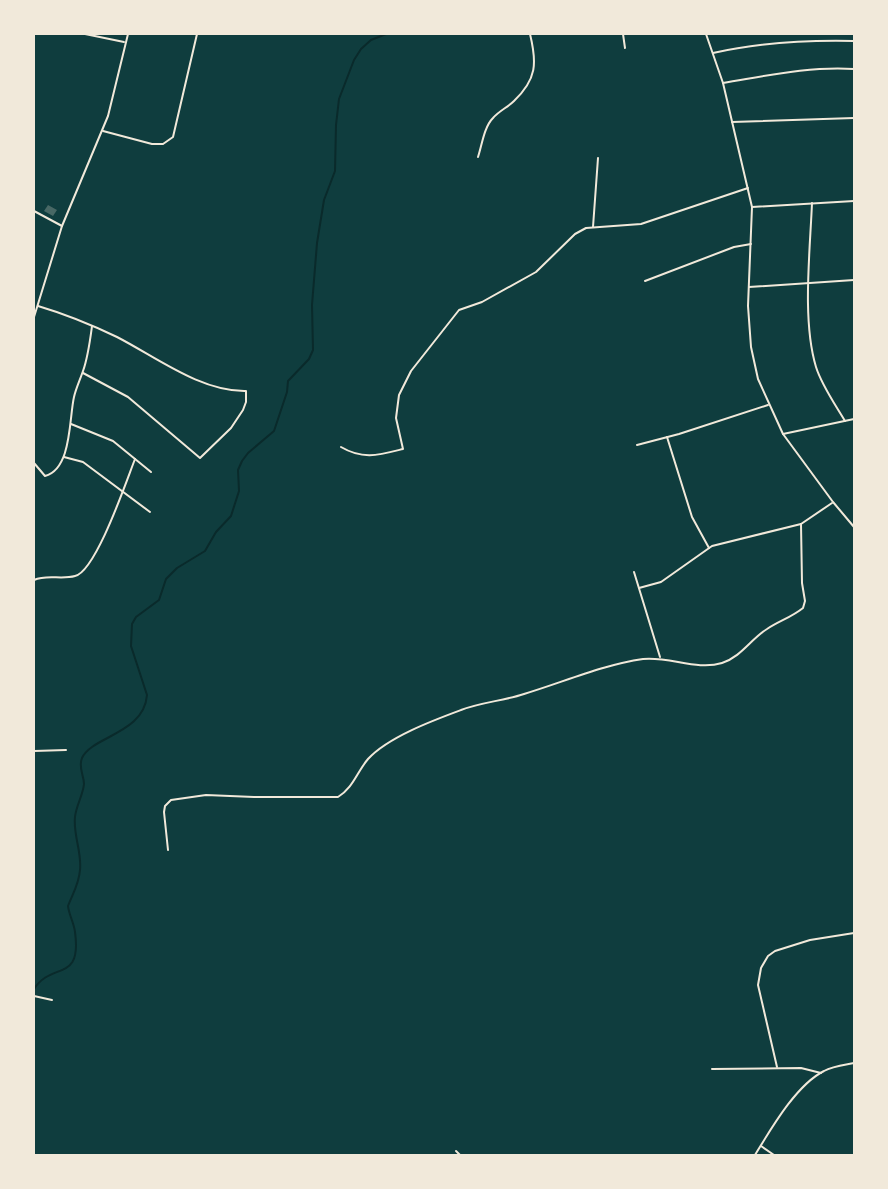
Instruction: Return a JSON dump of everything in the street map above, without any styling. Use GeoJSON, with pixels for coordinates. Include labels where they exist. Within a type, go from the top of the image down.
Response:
{"type":"FeatureCollection","features":[{"type":"Feature","properties":{"kind":"street"},"geometry":{"type":"LineString","coordinates":[[85,34],[124,43]]}},
{"type":"Feature","properties":{"kind":"street"},"geometry":{"type":"LineString","coordinates":[[34,317],[62,226],[103,131],[124,43],[128,34]]}},
{"type":"Feature","properties":{"kind":"street"},"geometry":{"type":"LineString","coordinates":[[103,131],[152,144],[163,144],[173,137],[197,34]]}},
{"type":"Feature","properties":{"kind":"street"},"geometry":{"type":"LineString","coordinates":[[478,157],[488,126],[493,118],[525,90],[534,74],[536,65],[530,34]]}},
{"type":"Feature","properties":{"kind":"street"},"geometry":{"type":"LineString","coordinates":[[623,34],[625,48]]}},
{"type":"Feature","properties":{"kind":"street"},"geometry":{"type":"LineString","coordinates":[[706,34],[723,83],[752,206],[748,306],[751,347],[758,379],[783,434],[833,502],[854,527]]}},
{"type":"Feature","properties":{"kind":"street"},"geometry":{"type":"LineString","coordinates":[[713,53],[763,44],[808,40],[854,41]]}},
{"type":"Feature","properties":{"kind":"street"},"geometry":{"type":"LineString","coordinates":[[723,83],[792,72],[838,68],[854,69]]}},
{"type":"Feature","properties":{"kind":"street"},"geometry":{"type":"LineString","coordinates":[[732,122],[854,118]]}},
{"type":"Feature","properties":{"kind":"street"},"geometry":{"type":"LineString","coordinates":[[593,227],[598,158]]}},
{"type":"Feature","properties":{"kind":"street"},"geometry":{"type":"LineString","coordinates":[[341,447],[354,455],[362,456],[403,449],[396,418],[399,395],[411,371],[445,325],[458,310],[482,302],[536,272],[575,234],[593,227],[641,224],[748,188]]}},
{"type":"Feature","properties":{"kind":"street"},"geometry":{"type":"LineString","coordinates":[[752,206],[812,204],[854,200]]}},
{"type":"Feature","properties":{"kind":"street"},"geometry":{"type":"LineString","coordinates":[[812,204],[809,282],[810,329],[816,366],[845,421]]}},
{"type":"Feature","properties":{"kind":"street"},"geometry":{"type":"LineString","coordinates":[[34,211],[62,226]]}},
{"type":"Feature","properties":{"kind":"street"},"geometry":{"type":"LineString","coordinates":[[645,281],[734,248],[751,244]]}},
{"type":"Feature","properties":{"kind":"street"},"geometry":{"type":"LineString","coordinates":[[749,287],[854,280]]}},
{"type":"Feature","properties":{"kind":"street"},"geometry":{"type":"LineString","coordinates":[[38,306],[92,326],[218,389],[246,391],[246,402],[231,428],[200,458],[128,397],[83,373]]}},
{"type":"Feature","properties":{"kind":"street"},"geometry":{"type":"LineString","coordinates":[[34,463],[45,476],[56,469],[64,457],[74,398],[83,373],[92,326]]}},
{"type":"Feature","properties":{"kind":"street"},"geometry":{"type":"LineString","coordinates":[[637,445],[768,404]]}},
{"type":"Feature","properties":{"kind":"street"},"geometry":{"type":"LineString","coordinates":[[783,434],[854,419]]}},
{"type":"Feature","properties":{"kind":"street"},"geometry":{"type":"LineString","coordinates":[[71,424],[113,441],[151,472]]}},
{"type":"Feature","properties":{"kind":"street"},"geometry":{"type":"LineString","coordinates":[[667,437],[692,517],[709,548]]}},
{"type":"Feature","properties":{"kind":"street"},"geometry":{"type":"LineString","coordinates":[[64,457],[83,462],[150,512]]}},
{"type":"Feature","properties":{"kind":"street"},"geometry":{"type":"LineString","coordinates":[[34,580],[44,576],[49,578],[74,576],[87,570],[108,529],[135,459]]}},
{"type":"Feature","properties":{"kind":"street"},"geometry":{"type":"LineString","coordinates":[[639,588],[661,582],[709,548],[722,542],[801,524],[833,502]]}},
{"type":"Feature","properties":{"kind":"street"},"geometry":{"type":"LineString","coordinates":[[168,850],[164,812],[171,800],[206,795],[272,798],[338,796],[347,792],[368,759],[381,748],[423,726],[488,701],[523,695],[589,672],[660,657],[700,664],[723,662],[746,648],[767,629],[803,608],[805,601],[802,583],[801,524]]}},
{"type":"Feature","properties":{"kind":"street"},"geometry":{"type":"LineString","coordinates":[[634,572],[660,657]]}},
{"type":"Feature","properties":{"kind":"street"},"geometry":{"type":"LineString","coordinates":[[34,751],[66,750]]}},
{"type":"Feature","properties":{"kind":"street"},"geometry":{"type":"LineString","coordinates":[[777,1067],[758,984],[762,968],[768,956],[775,951],[810,940],[854,933]]}},
{"type":"Feature","properties":{"kind":"street"},"geometry":{"type":"LineString","coordinates":[[34,996],[52,1000]]}},
{"type":"Feature","properties":{"kind":"street"},"geometry":{"type":"LineString","coordinates":[[755,1155],[777,1121],[810,1080],[840,1065],[854,1063]]}},
{"type":"Feature","properties":{"kind":"street"},"geometry":{"type":"LineString","coordinates":[[712,1069],[777,1067],[812,1069],[821,1073]]}},
{"type":"Feature","properties":{"kind":"street"},"geometry":{"type":"LineString","coordinates":[[761,1146],[774,1155]]}},
{"type":"Feature","properties":{"kind":"street"},"geometry":{"type":"LineString","coordinates":[[456,1151],[460,1155]]}},
{"type":"Feature","properties":{"kind":"building"},"geometry":{"type":"Polygon","coordinates":[[[48,205],[57,210],[53,216],[44,211],[48,205]]]}},
{"type":"Feature","properties":{"kind":"waterway"},"geometry":{"type":"LineString","coordinates":[[34,989],[49,975],[70,965],[74,958],[76,948],[75,932],[68,906],[77,884],[80,870],[75,824],[84,784],[81,765],[82,758],[96,744],[128,726],[144,708],[147,695],[131,646],[132,624],[136,617],[159,600],[166,579],[177,568],[205,551],[216,532],[231,516],[239,491],[238,470],[242,461],[248,453],[274,431],[287,392],[288,381],[309,359],[313,350],[312,305],[317,243],[324,200],[335,171],[336,125],[339,99],[354,60],[361,49],[371,40],[386,34]]}}]}
